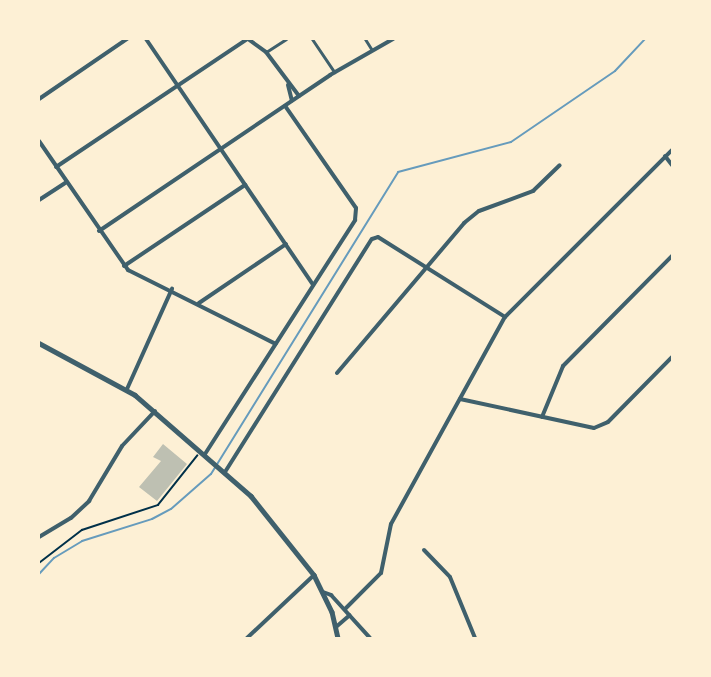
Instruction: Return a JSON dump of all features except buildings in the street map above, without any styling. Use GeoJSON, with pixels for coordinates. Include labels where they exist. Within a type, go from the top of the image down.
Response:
{"type":"FeatureCollection","features":[{"type":"Feature","properties":{"kind":"street"},"geometry":{"type":"LineString","coordinates":[[39,99],[128,39]]}},
{"type":"Feature","properties":{"kind":"street"},"geometry":{"type":"LineString","coordinates":[[146,39],[220,152],[313,285]]}},
{"type":"Feature","properties":{"kind":"street"},"geometry":{"type":"LineString","coordinates":[[56,167],[248,39],[266,52],[299,96]]}},
{"type":"Feature","properties":{"kind":"street"},"geometry":{"type":"LineString","coordinates":[[266,52],[286,39]]}},
{"type":"Feature","properties":{"kind":"street"},"geometry":{"type":"LineString","coordinates":[[312,39],[334,72]]}},
{"type":"Feature","properties":{"kind":"street"},"geometry":{"type":"LineString","coordinates":[[365,39],[372,50]]}},
{"type":"Feature","properties":{"kind":"street"},"geometry":{"type":"LineString","coordinates":[[99,231],[220,152],[334,72],[393,39]]}},
{"type":"Feature","properties":{"kind":"street"},"geometry":{"type":"LineString","coordinates":[[288,84],[292,101]]}},
{"type":"Feature","properties":{"kind":"street"},"geometry":{"type":"LineString","coordinates":[[206,455],[355,220],[356,208],[285,106]]}},
{"type":"Feature","properties":{"kind":"street"},"geometry":{"type":"LineString","coordinates":[[39,141],[124,266],[276,344]]}},
{"type":"Feature","properties":{"kind":"street"},"geometry":{"type":"LineString","coordinates":[[345,609],[381,573],[391,524],[506,317],[672,150]]}},
{"type":"Feature","properties":{"kind":"street"},"geometry":{"type":"LineString","coordinates":[[665,156],[672,165]]}},
{"type":"Feature","properties":{"kind":"street"},"geometry":{"type":"LineString","coordinates":[[337,373],[426,266],[472,215],[533,191],[560,165]]}},
{"type":"Feature","properties":{"kind":"street"},"geometry":{"type":"LineString","coordinates":[[39,200],[67,182]]}},
{"type":"Feature","properties":{"kind":"street"},"geometry":{"type":"LineString","coordinates":[[124,266],[245,185]]}},
{"type":"Feature","properties":{"kind":"street"},"geometry":{"type":"LineString","coordinates":[[224,471],[372,239],[378,237],[506,317]]}},
{"type":"Feature","properties":{"kind":"street"},"geometry":{"type":"LineString","coordinates":[[199,303],[286,244]]}},
{"type":"Feature","properties":{"kind":"street"},"geometry":{"type":"LineString","coordinates":[[542,417],[571,356],[672,256]]}},
{"type":"Feature","properties":{"kind":"street"},"geometry":{"type":"LineString","coordinates":[[127,389],[172,289]]}},
{"type":"Feature","properties":{"kind":"street"},"geometry":{"type":"LineString","coordinates":[[39,343],[127,389],[206,455],[266,512],[314,575],[323,592],[338,638]]}},
{"type":"Feature","properties":{"kind":"street"},"geometry":{"type":"LineString","coordinates":[[460,399],[594,428],[602,426],[672,357]]}},
{"type":"Feature","properties":{"kind":"street"},"geometry":{"type":"LineString","coordinates":[[39,537],[71,518],[89,501],[122,446],[155,411]]}},
{"type":"Feature","properties":{"kind":"street"},"geometry":{"type":"LineString","coordinates":[[424,550],[450,577],[475,638]]}},
{"type":"Feature","properties":{"kind":"street"},"geometry":{"type":"LineString","coordinates":[[247,638],[314,575]]}},
{"type":"Feature","properties":{"kind":"street"},"geometry":{"type":"LineString","coordinates":[[323,592],[345,609],[370,638]]}},
{"type":"Feature","properties":{"kind":"street"},"geometry":{"type":"LineString","coordinates":[[336,627],[350,615]]}},
{"type":"Feature","properties":{"kind":"path"},"geometry":{"type":"LineString","coordinates":[[39,562],[82,530],[158,505],[197,456]]}},
{"type":"Feature","properties":{"kind":"waterway"},"geometry":{"type":"LineString","coordinates":[[39,574],[54,558],[82,541],[152,519],[171,509],[211,474],[398,172],[511,142],[615,71],[645,39]]}}]}
